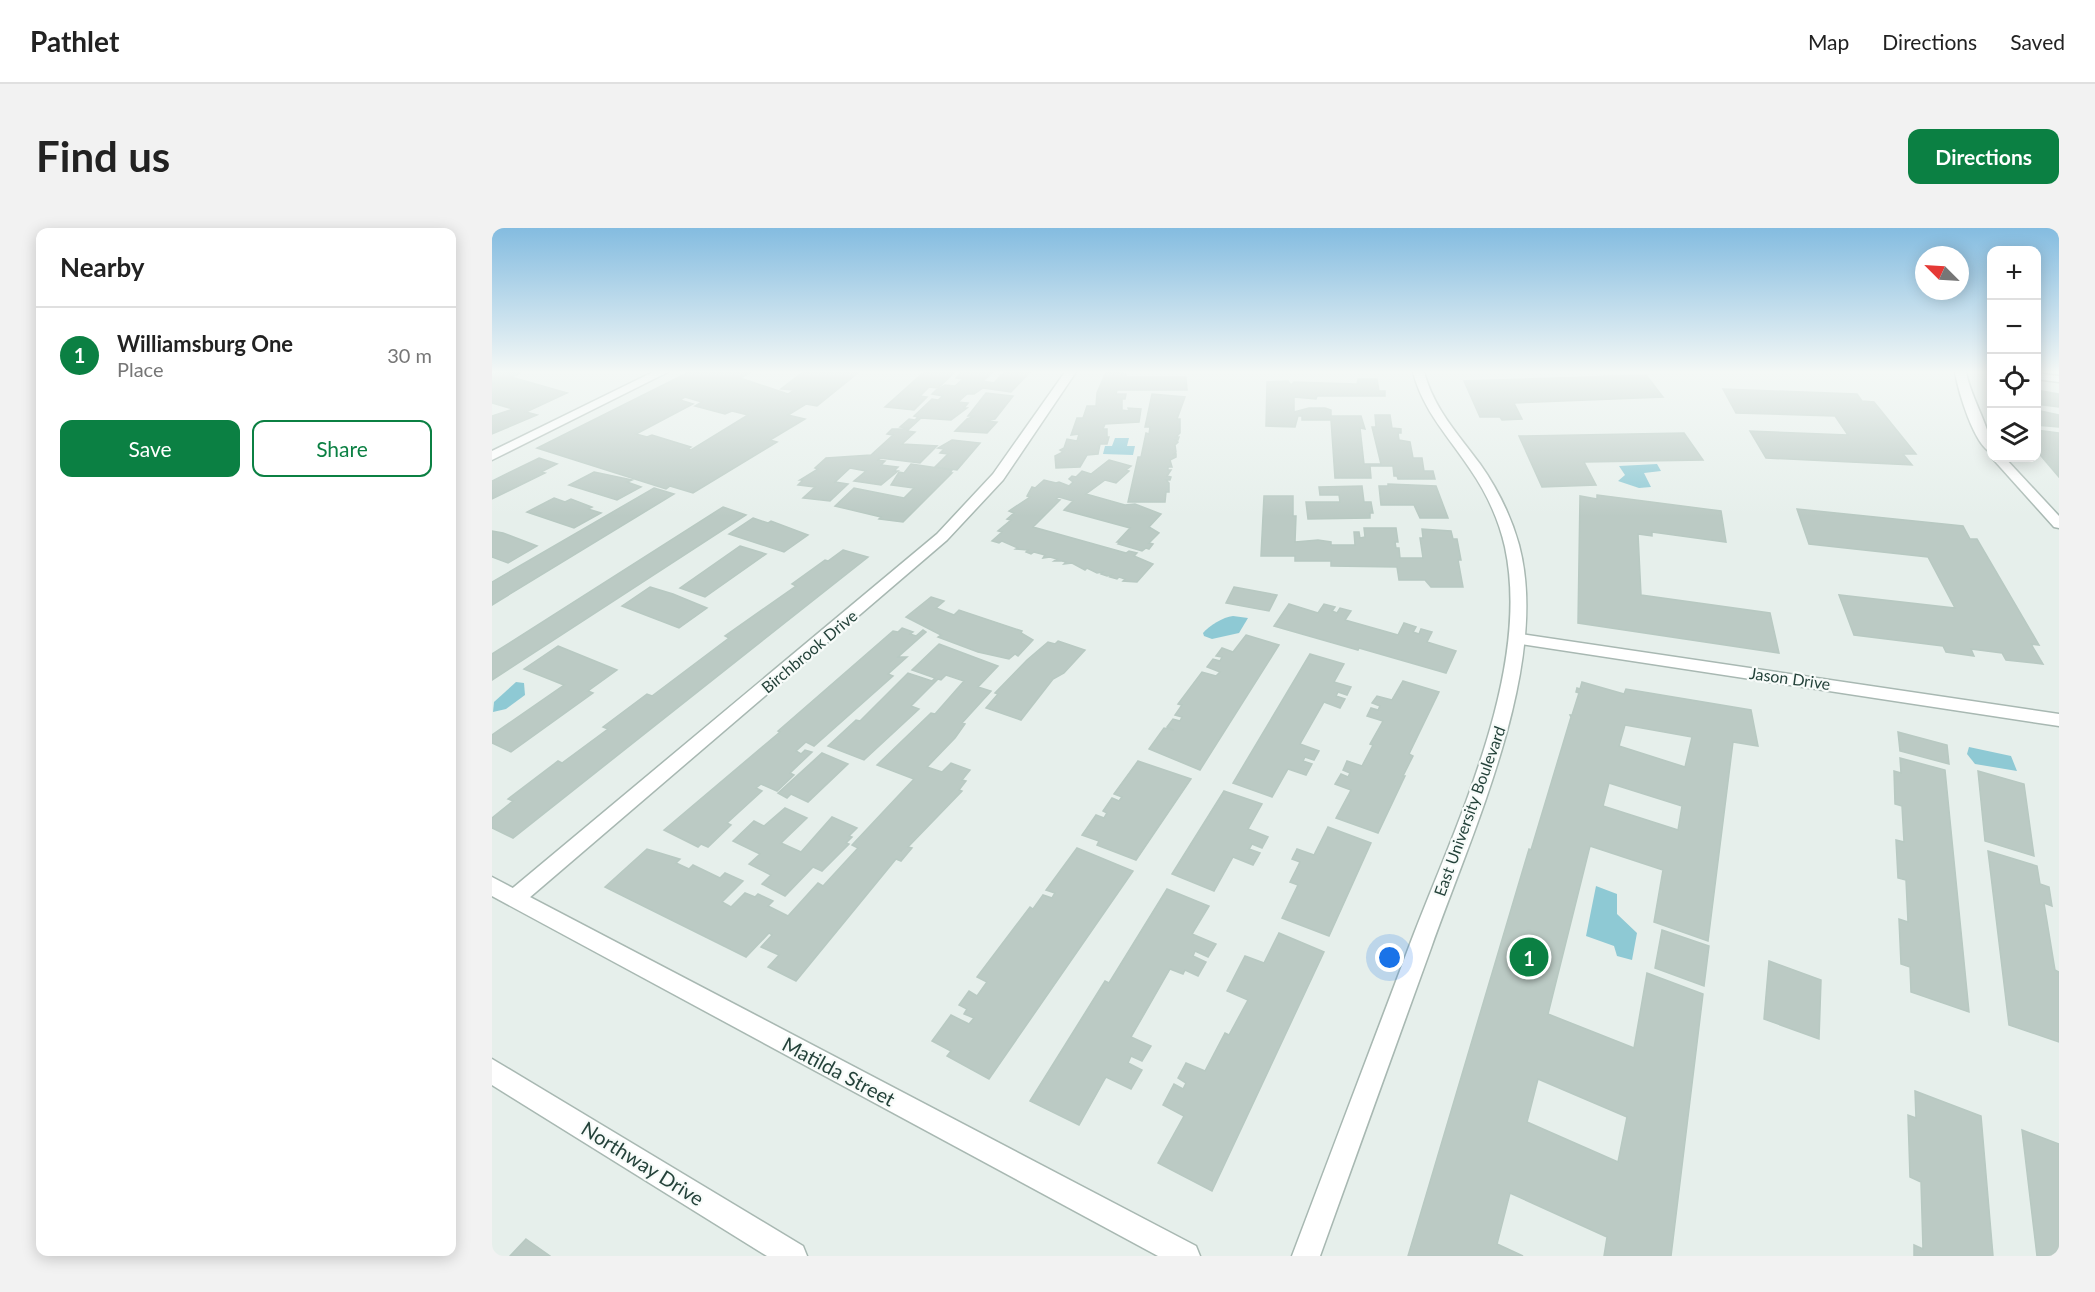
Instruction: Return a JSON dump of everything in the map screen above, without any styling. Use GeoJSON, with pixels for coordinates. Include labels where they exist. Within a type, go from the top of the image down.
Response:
{"type":"FeatureCollection","features":[{"type":"Feature","properties":{"kind":"street"},"geometry":{"type":"LineString","coordinates":[[492,456],[565,420]]}},
{"type":"Feature","properties":{"kind":"street","name":"Birchbrook Drive"},"geometry":{"type":"LineString","coordinates":[[515,898],[942,537],[998,477],[1037,420]]}},
{"type":"Feature","properties":{"kind":"street","name":"East University Boulevard"},"geometry":{"type":"LineString","coordinates":[[1306,1256],[1494,746],[1520,639],[1514,554],[1502,512],[1484,480],[1438,420]]}},
{"type":"Feature","properties":{"kind":"street"},"geometry":{"type":"LineString","coordinates":[[1974,420],[1987,442]]}},
{"type":"Feature","properties":{"kind":"street"},"geometry":{"type":"LineString","coordinates":[[2002,462],[2059,524]]}},
{"type":"Feature","properties":{"kind":"street","name":"Jason Drive"},"geometry":{"type":"LineString","coordinates":[[1520,639],[2059,720]]}},
{"type":"Feature","properties":{"kind":"street","name":"Matilda Street"},"geometry":{"type":"LineString","coordinates":[[492,886],[1186,1256]]}},
{"type":"Feature","properties":{"kind":"street","name":"Northway Drive"},"geometry":{"type":"LineString","coordinates":[[492,1071],[793,1256]]}},
{"type":"Feature","properties":{"kind":"water"},"geometry":{"type":"Polygon","coordinates":[[[1115,438],[1129,438],[1127,446],[1135,446],[1133,455],[1103,454],[1105,446],[1112,446],[1115,438]]]}},
{"type":"Feature","properties":{"kind":"water"},"geometry":{"type":"Polygon","coordinates":[[[1657,464],[1661,471],[1644,473],[1651,487],[1639,488],[1618,481],[1625,475],[1619,466],[1657,464]]]}},
{"type":"Feature","properties":{"kind":"water"},"geometry":{"type":"Polygon","coordinates":[[[1233,616],[1248,618],[1239,633],[1212,639],[1204,636],[1203,633],[1212,625],[1233,616]]]}},
{"type":"Feature","properties":{"kind":"water"},"geometry":{"type":"Polygon","coordinates":[[[516,682],[524,683],[525,695],[506,709],[493,712],[494,702],[516,682]]]}},
{"type":"Feature","properties":{"kind":"water"},"geometry":{"type":"Polygon","coordinates":[[[1969,747],[2011,756],[2017,771],[1975,764],[1967,754],[1969,747]]]}},
{"type":"Feature","properties":{"kind":"water"},"geometry":{"type":"Polygon","coordinates":[[[1596,886],[1617,894],[1617,914],[1637,933],[1632,960],[1617,956],[1614,946],[1586,936],[1596,886]]]}},
{"type":"Feature","properties":{"kind":"building"},"geometry":{"type":"Polygon","coordinates":[[[492,420],[525,420],[492,434],[492,420]]]}},
{"type":"Feature","properties":{"kind":"building"},"geometry":{"type":"Polygon","coordinates":[[[593,420],[663,420],[636,434],[647,437],[652,435],[691,447],[688,449],[691,450],[740,420],[803,420],[770,440],[777,442],[693,493],[670,486],[666,489],[537,448],[593,420]]]}},
{"type":"Feature","properties":{"kind":"building"},"geometry":{"type":"Polygon","coordinates":[[[908,420],[919,420],[907,431],[915,432],[902,444],[937,446],[920,463],[880,458],[878,460],[885,461],[881,465],[898,467],[894,471],[898,471],[881,485],[854,481],[866,471],[850,468],[835,482],[848,484],[830,501],[803,498],[815,487],[798,485],[803,480],[800,480],[818,469],[815,468],[826,458],[871,455],[893,435],[887,434],[892,429],[906,429],[900,427],[908,420]]]}},
{"type":"Feature","properties":{"kind":"building"},"geometry":{"type":"Polygon","coordinates":[[[966,420],[997,422],[987,433],[955,431],[966,420]]]}},
{"type":"Feature","properties":{"kind":"building"},"geometry":{"type":"Polygon","coordinates":[[[1076,420],[1139,420],[1139,422],[1105,424],[1103,429],[1107,429],[1107,437],[1109,437],[1107,444],[1100,444],[1098,454],[1087,455],[1080,467],[1056,468],[1055,456],[1063,452],[1060,450],[1064,448],[1067,439],[1077,441],[1079,434],[1071,435],[1076,420]]]}},
{"type":"Feature","properties":{"kind":"building"},"geometry":{"type":"Polygon","coordinates":[[[1146,420],[1180,420],[1180,433],[1176,437],[1179,437],[1178,440],[1175,440],[1178,442],[1173,455],[1176,454],[1176,457],[1170,460],[1172,467],[1168,467],[1168,470],[1171,470],[1167,476],[1171,477],[1170,480],[1166,480],[1169,483],[1169,492],[1166,492],[1165,502],[1128,502],[1138,457],[1141,457],[1146,433],[1149,434],[1150,427],[1145,427],[1146,420]]]}},
{"type":"Feature","properties":{"kind":"building"},"geometry":{"type":"Polygon","coordinates":[[[1266,420],[1297,420],[1295,427],[1266,426],[1266,420]]]}},
{"type":"Feature","properties":{"kind":"building"},"geometry":{"type":"Polygon","coordinates":[[[1302,420],[1362,420],[1365,429],[1360,428],[1364,464],[1381,464],[1372,427],[1376,427],[1375,420],[1391,420],[1392,428],[1401,429],[1401,433],[1398,433],[1399,440],[1410,442],[1413,458],[1422,458],[1424,471],[1433,471],[1435,479],[1398,479],[1394,476],[1393,466],[1370,466],[1371,478],[1335,478],[1331,420],[1302,420]]]}},
{"type":"Feature","properties":{"kind":"building"},"geometry":{"type":"Polygon","coordinates":[[[1838,420],[1889,420],[1916,454],[1903,454],[1912,465],[1766,458],[1750,431],[1848,435],[1838,420]]]}},
{"type":"Feature","properties":{"kind":"building"},"geometry":{"type":"Polygon","coordinates":[[[2041,420],[2059,420],[2059,427],[2041,425],[2041,420]]]}},
{"type":"Feature","properties":{"kind":"building"},"geometry":{"type":"Polygon","coordinates":[[[2041,431],[2059,433],[2059,477],[2041,456],[2041,431]]]}},
{"type":"Feature","properties":{"kind":"building"},"geometry":{"type":"Polygon","coordinates":[[[1684,433],[1703,460],[1584,462],[1596,485],[1542,487],[1519,436],[1684,433]]]}},
{"type":"Feature","properties":{"kind":"building"},"geometry":{"type":"Polygon","coordinates":[[[952,440],[980,443],[957,470],[935,467],[948,454],[940,453],[944,449],[938,448],[952,440]]]}},
{"type":"Feature","properties":{"kind":"building"},"geometry":{"type":"Polygon","coordinates":[[[539,458],[557,464],[541,472],[545,473],[492,499],[492,481],[539,458]]]}},
{"type":"Feature","properties":{"kind":"building"},"geometry":{"type":"Polygon","coordinates":[[[1109,460],[1131,466],[1126,470],[1129,471],[1116,483],[1105,480],[1086,494],[1125,505],[1135,504],[1161,514],[1149,527],[1159,533],[1149,543],[1153,544],[1149,549],[1142,551],[1118,544],[1120,542],[1117,542],[1130,528],[1064,510],[1073,501],[1059,497],[1056,499],[1060,500],[1033,527],[1126,553],[1129,551],[1137,553],[1134,556],[1153,564],[1137,582],[1123,581],[1125,579],[1110,577],[1113,575],[1107,576],[1101,574],[1103,572],[1097,573],[1087,568],[1085,570],[1072,563],[1064,564],[1066,562],[1054,561],[1057,559],[1050,557],[1043,558],[1045,555],[1034,552],[1031,554],[1026,552],[1028,550],[1016,549],[1018,548],[1002,541],[999,543],[992,541],[1002,532],[998,531],[1011,520],[1007,519],[1014,513],[1009,511],[1030,497],[1027,496],[1032,487],[1035,488],[1044,480],[1069,486],[1073,482],[1069,479],[1072,476],[1076,477],[1082,471],[1091,474],[1109,460]]]}},
{"type":"Feature","properties":{"kind":"building"},"geometry":{"type":"Polygon","coordinates":[[[911,464],[952,470],[950,473],[952,473],[903,522],[879,519],[881,517],[835,506],[854,488],[904,498],[914,488],[891,485],[899,472],[904,473],[911,464]]]}},
{"type":"Feature","properties":{"kind":"building"},"geometry":{"type":"Polygon","coordinates":[[[594,472],[632,480],[627,482],[641,487],[617,500],[569,485],[594,472]]]}},
{"type":"Feature","properties":{"kind":"building"},"geometry":{"type":"Polygon","coordinates":[[[1388,484],[1436,486],[1448,518],[1420,518],[1414,505],[1381,505],[1379,486],[1388,486],[1388,484]]]}},
{"type":"Feature","properties":{"kind":"building"},"geometry":{"type":"Polygon","coordinates":[[[1362,486],[1364,502],[1371,502],[1373,513],[1370,513],[1370,518],[1308,519],[1306,502],[1340,502],[1339,495],[1320,495],[1319,487],[1362,486]]]}},
{"type":"Feature","properties":{"kind":"building"},"geometry":{"type":"Polygon","coordinates":[[[654,488],[674,494],[492,605],[492,582],[654,488]]]}},
{"type":"Feature","properties":{"kind":"building"},"geometry":{"type":"Polygon","coordinates":[[[1597,495],[1721,511],[1726,542],[1652,532],[1652,536],[1638,534],[1641,595],[1770,613],[1779,653],[1578,623],[1580,496],[1597,499],[1597,495]]]}},
{"type":"Feature","properties":{"kind":"building"},"geometry":{"type":"Polygon","coordinates":[[[1264,496],[1293,496],[1293,516],[1296,516],[1295,542],[1318,540],[1331,542],[1331,545],[1355,545],[1354,532],[1359,532],[1360,538],[1365,537],[1364,528],[1396,528],[1398,542],[1395,542],[1396,548],[1399,548],[1400,558],[1423,558],[1420,538],[1423,538],[1422,529],[1451,531],[1453,539],[1457,539],[1463,587],[1431,587],[1425,580],[1399,580],[1397,567],[1331,566],[1331,561],[1295,561],[1295,556],[1261,556],[1264,496]]]}},
{"type":"Feature","properties":{"kind":"building"},"geometry":{"type":"Polygon","coordinates":[[[554,498],[565,502],[571,499],[592,507],[588,509],[601,513],[574,528],[527,512],[554,498]]]}},
{"type":"Feature","properties":{"kind":"building"},"geometry":{"type":"Polygon","coordinates":[[[723,507],[746,515],[492,680],[492,654],[723,507]]]}},
{"type":"Feature","properties":{"kind":"building"},"geometry":{"type":"Polygon","coordinates":[[[1797,509],[1963,526],[1970,539],[1977,539],[2039,645],[2031,644],[2043,664],[2006,660],[2002,653],[1971,649],[1974,656],[1946,652],[1943,646],[1854,635],[1839,595],[1955,608],[1928,557],[1809,544],[1797,509]]]}},
{"type":"Feature","properties":{"kind":"building"},"geometry":{"type":"Polygon","coordinates":[[[753,518],[768,523],[771,521],[808,535],[784,552],[729,534],[753,518]]]}},
{"type":"Feature","properties":{"kind":"building"},"geometry":{"type":"Polygon","coordinates":[[[492,531],[537,546],[508,563],[492,557],[492,531]]]}},
{"type":"Feature","properties":{"kind":"building"},"geometry":{"type":"Polygon","coordinates":[[[740,546],[766,554],[705,597],[680,588],[740,546]]]}},
{"type":"Feature","properties":{"kind":"building"},"geometry":{"type":"Polygon","coordinates":[[[843,550],[868,557],[513,838],[492,828],[492,818],[513,801],[508,799],[558,761],[562,763],[608,729],[603,727],[647,694],[652,696],[729,638],[725,636],[796,586],[792,584],[843,550]]]}},
{"type":"Feature","properties":{"kind":"building"},"geometry":{"type":"Polygon","coordinates":[[[650,587],[707,608],[679,628],[622,606],[650,587]]]}},
{"type":"Feature","properties":{"kind":"building"},"geometry":{"type":"Polygon","coordinates":[[[1234,587],[1277,595],[1269,611],[1226,603],[1234,587]]]}},
{"type":"Feature","properties":{"kind":"building"},"geometry":{"type":"Polygon","coordinates":[[[931,597],[944,601],[936,608],[954,615],[959,610],[1022,631],[1021,633],[1033,640],[1018,656],[1015,654],[1009,659],[978,652],[938,637],[941,635],[906,617],[931,597]]]}},
{"type":"Feature","properties":{"kind":"building"},"geometry":{"type":"Polygon","coordinates":[[[1289,604],[1318,613],[1324,604],[1335,607],[1332,611],[1337,613],[1340,608],[1351,611],[1345,620],[1398,635],[1404,623],[1416,627],[1413,632],[1419,634],[1421,629],[1432,632],[1427,642],[1456,651],[1446,673],[1274,626],[1289,604]]]}},
{"type":"Feature","properties":{"kind":"building"},"geometry":{"type":"Polygon","coordinates":[[[902,628],[913,632],[910,634],[916,636],[923,630],[926,632],[898,657],[907,657],[888,674],[893,676],[814,746],[806,742],[796,751],[801,754],[805,750],[812,752],[790,773],[794,775],[777,791],[761,784],[756,788],[762,791],[727,823],[731,825],[708,847],[701,844],[698,847],[664,830],[780,732],[778,731],[893,631],[898,632],[902,628]]]}},
{"type":"Feature","properties":{"kind":"building"},"geometry":{"type":"Polygon","coordinates":[[[1246,635],[1279,645],[1200,770],[1149,749],[1164,728],[1174,730],[1167,727],[1173,719],[1180,721],[1182,717],[1175,715],[1182,705],[1178,704],[1202,672],[1216,676],[1220,672],[1207,667],[1213,659],[1220,661],[1222,657],[1216,656],[1222,648],[1233,652],[1246,635]]]}},
{"type":"Feature","properties":{"kind":"building"},"geometry":{"type":"Polygon","coordinates":[[[1058,641],[1085,650],[1064,673],[1053,679],[1021,720],[986,708],[998,694],[995,693],[1027,660],[1048,642],[1055,644],[1058,641]]]}},
{"type":"Feature","properties":{"kind":"building"},"geometry":{"type":"Polygon","coordinates":[[[939,644],[998,666],[978,687],[991,691],[962,723],[965,724],[955,738],[927,767],[942,772],[951,763],[970,770],[962,780],[966,781],[959,790],[962,791],[908,847],[912,848],[901,861],[896,859],[796,981],[768,967],[779,955],[761,947],[772,935],[769,933],[746,957],[605,887],[647,849],[680,859],[676,863],[689,869],[693,865],[720,878],[725,873],[743,881],[722,902],[731,907],[745,893],[755,897],[758,894],[773,901],[768,906],[788,916],[818,883],[823,886],[858,848],[852,845],[914,779],[877,765],[931,713],[935,714],[964,681],[946,675],[941,680],[938,679],[911,706],[919,709],[864,760],[828,746],[856,720],[860,721],[908,673],[932,681],[935,678],[912,670],[939,644]]]}},
{"type":"Feature","properties":{"kind":"building"},"geometry":{"type":"Polygon","coordinates":[[[558,646],[617,670],[588,691],[593,693],[511,752],[492,743],[492,735],[564,685],[524,669],[558,646]]]}},
{"type":"Feature","properties":{"kind":"building"},"geometry":{"type":"Polygon","coordinates":[[[1310,654],[1344,664],[1334,682],[1351,687],[1347,695],[1338,692],[1336,696],[1345,699],[1340,708],[1324,702],[1300,744],[1319,751],[1314,760],[1305,757],[1303,761],[1312,764],[1306,775],[1288,769],[1272,797],[1233,783],[1310,654]]]}},
{"type":"Feature","properties":{"kind":"building"},"geometry":{"type":"Polygon","coordinates":[[[1403,681],[1439,692],[1409,754],[1413,756],[1378,833],[1336,818],[1351,790],[1335,784],[1341,774],[1348,777],[1350,773],[1343,770],[1347,761],[1362,766],[1373,745],[1370,744],[1383,721],[1367,716],[1371,708],[1378,710],[1380,706],[1372,703],[1377,696],[1392,700],[1403,681]]]}},
{"type":"Feature","properties":{"kind":"building"},"geometry":{"type":"Polygon","coordinates":[[[1582,682],[1624,694],[1626,689],[1751,710],[1758,746],[1733,742],[1708,941],[1654,922],[1663,870],[1590,846],[1548,1014],[1634,1048],[1647,973],[1703,994],[1671,1256],[1604,1256],[1607,1237],[1510,1193],[1497,1244],[1523,1256],[1408,1256],[1529,849],[1531,850],[1570,715],[1572,715],[1579,693],[1576,692],[1577,688],[1580,689],[1582,682]],[[1625,725],[1619,746],[1685,767],[1692,737],[1625,725]],[[1609,783],[1603,806],[1678,830],[1682,806],[1609,783]],[[1538,1079],[1527,1122],[1618,1162],[1627,1117],[1538,1079]]]}},
{"type":"Feature","properties":{"kind":"building"},"geometry":{"type":"Polygon","coordinates":[[[1898,732],[1947,745],[1949,764],[1900,751],[1898,732]]]}},
{"type":"Feature","properties":{"kind":"building"},"geometry":{"type":"Polygon","coordinates":[[[822,753],[848,764],[808,802],[791,794],[787,798],[778,793],[822,753]]]}},
{"type":"Feature","properties":{"kind":"building"},"geometry":{"type":"Polygon","coordinates":[[[1900,758],[1945,770],[1969,1012],[1911,992],[1910,967],[1901,964],[1899,919],[1908,922],[1906,880],[1898,878],[1896,840],[1904,842],[1902,806],[1895,804],[1894,771],[1901,773],[1900,758]]]}},
{"type":"Feature","properties":{"kind":"building"},"geometry":{"type":"Polygon","coordinates":[[[1138,761],[1191,779],[1136,860],[1097,845],[1099,841],[1082,835],[1096,815],[1104,818],[1107,813],[1103,811],[1112,798],[1119,801],[1122,797],[1114,794],[1138,761]]]}},
{"type":"Feature","properties":{"kind":"building"},"geometry":{"type":"Polygon","coordinates":[[[1978,771],[2024,784],[2034,856],[1985,841],[1978,771]]]}},
{"type":"Feature","properties":{"kind":"building"},"geometry":{"type":"Polygon","coordinates":[[[1224,791],[1262,804],[1248,829],[1268,837],[1262,848],[1252,844],[1249,849],[1260,853],[1253,865],[1233,857],[1214,891],[1172,874],[1224,791]]]}},
{"type":"Feature","properties":{"kind":"building"},"geometry":{"type":"Polygon","coordinates":[[[785,808],[807,818],[781,843],[801,852],[832,817],[857,828],[849,836],[852,837],[846,843],[849,844],[822,871],[813,867],[785,896],[762,884],[771,875],[749,864],[760,854],[733,841],[754,821],[764,826],[785,808]]]}},
{"type":"Feature","properties":{"kind":"building"},"geometry":{"type":"Polygon","coordinates":[[[1328,827],[1371,843],[1329,936],[1282,918],[1298,885],[1290,882],[1300,862],[1292,859],[1297,849],[1314,855],[1328,827]]]}},
{"type":"Feature","properties":{"kind":"building"},"geometry":{"type":"Polygon","coordinates":[[[1077,848],[1133,871],[989,1079],[947,1056],[951,1051],[932,1041],[951,1015],[969,1024],[974,1018],[964,1014],[967,1009],[959,1005],[969,991],[977,996],[987,982],[977,977],[1030,907],[1033,909],[1043,895],[1052,898],[1055,893],[1046,890],[1077,848]]]}},
{"type":"Feature","properties":{"kind":"building"},"geometry":{"type":"Polygon","coordinates":[[[1988,851],[2037,866],[2040,884],[2049,887],[2052,906],[2044,903],[2055,970],[2059,972],[2059,1042],[2009,1025],[1988,851]]]}},
{"type":"Feature","properties":{"kind":"building"},"geometry":{"type":"Polygon","coordinates":[[[1167,889],[1209,906],[1192,934],[1216,944],[1208,957],[1195,951],[1193,956],[1206,962],[1198,976],[1185,970],[1183,974],[1170,969],[1131,1037],[1151,1046],[1142,1061],[1131,1056],[1128,1063],[1142,1070],[1131,1089],[1106,1077],[1079,1125],[1030,1101],[1105,981],[1109,983],[1167,889]]]}},
{"type":"Feature","properties":{"kind":"building"},"geometry":{"type":"Polygon","coordinates":[[[1662,930],[1709,946],[1704,986],[1655,968],[1662,930]]]}},
{"type":"Feature","properties":{"kind":"building"},"geometry":{"type":"Polygon","coordinates":[[[1279,933],[1324,952],[1212,1191],[1158,1163],[1184,1116],[1163,1105],[1174,1084],[1183,1089],[1186,1083],[1178,1078],[1186,1063],[1205,1071],[1225,1033],[1229,1035],[1248,1000],[1227,991],[1245,956],[1264,963],[1279,933]]]}},
{"type":"Feature","properties":{"kind":"building"},"geometry":{"type":"Polygon","coordinates":[[[1769,961],[1821,980],[1819,1039],[1764,1019],[1769,961]]]}},
{"type":"Feature","properties":{"kind":"building"},"geometry":{"type":"Polygon","coordinates":[[[1915,1091],[1981,1116],[1993,1256],[1914,1256],[1914,1245],[1923,1249],[1921,1182],[1910,1177],[1908,1115],[1916,1118],[1915,1091]]]}},
{"type":"Feature","properties":{"kind":"building"},"geometry":{"type":"Polygon","coordinates":[[[2022,1130],[2059,1144],[2059,1256],[2037,1256],[2022,1130]]]}},
{"type":"Feature","properties":{"kind":"building"},"geometry":{"type":"Polygon","coordinates":[[[526,1239],[550,1256],[510,1256],[526,1239]]]}},
{"type":"Feature","properties":{"kind":"place","name":"Williamsburg One"},"geometry":{"type":"Point","coordinates":[1529,957]}}]}
